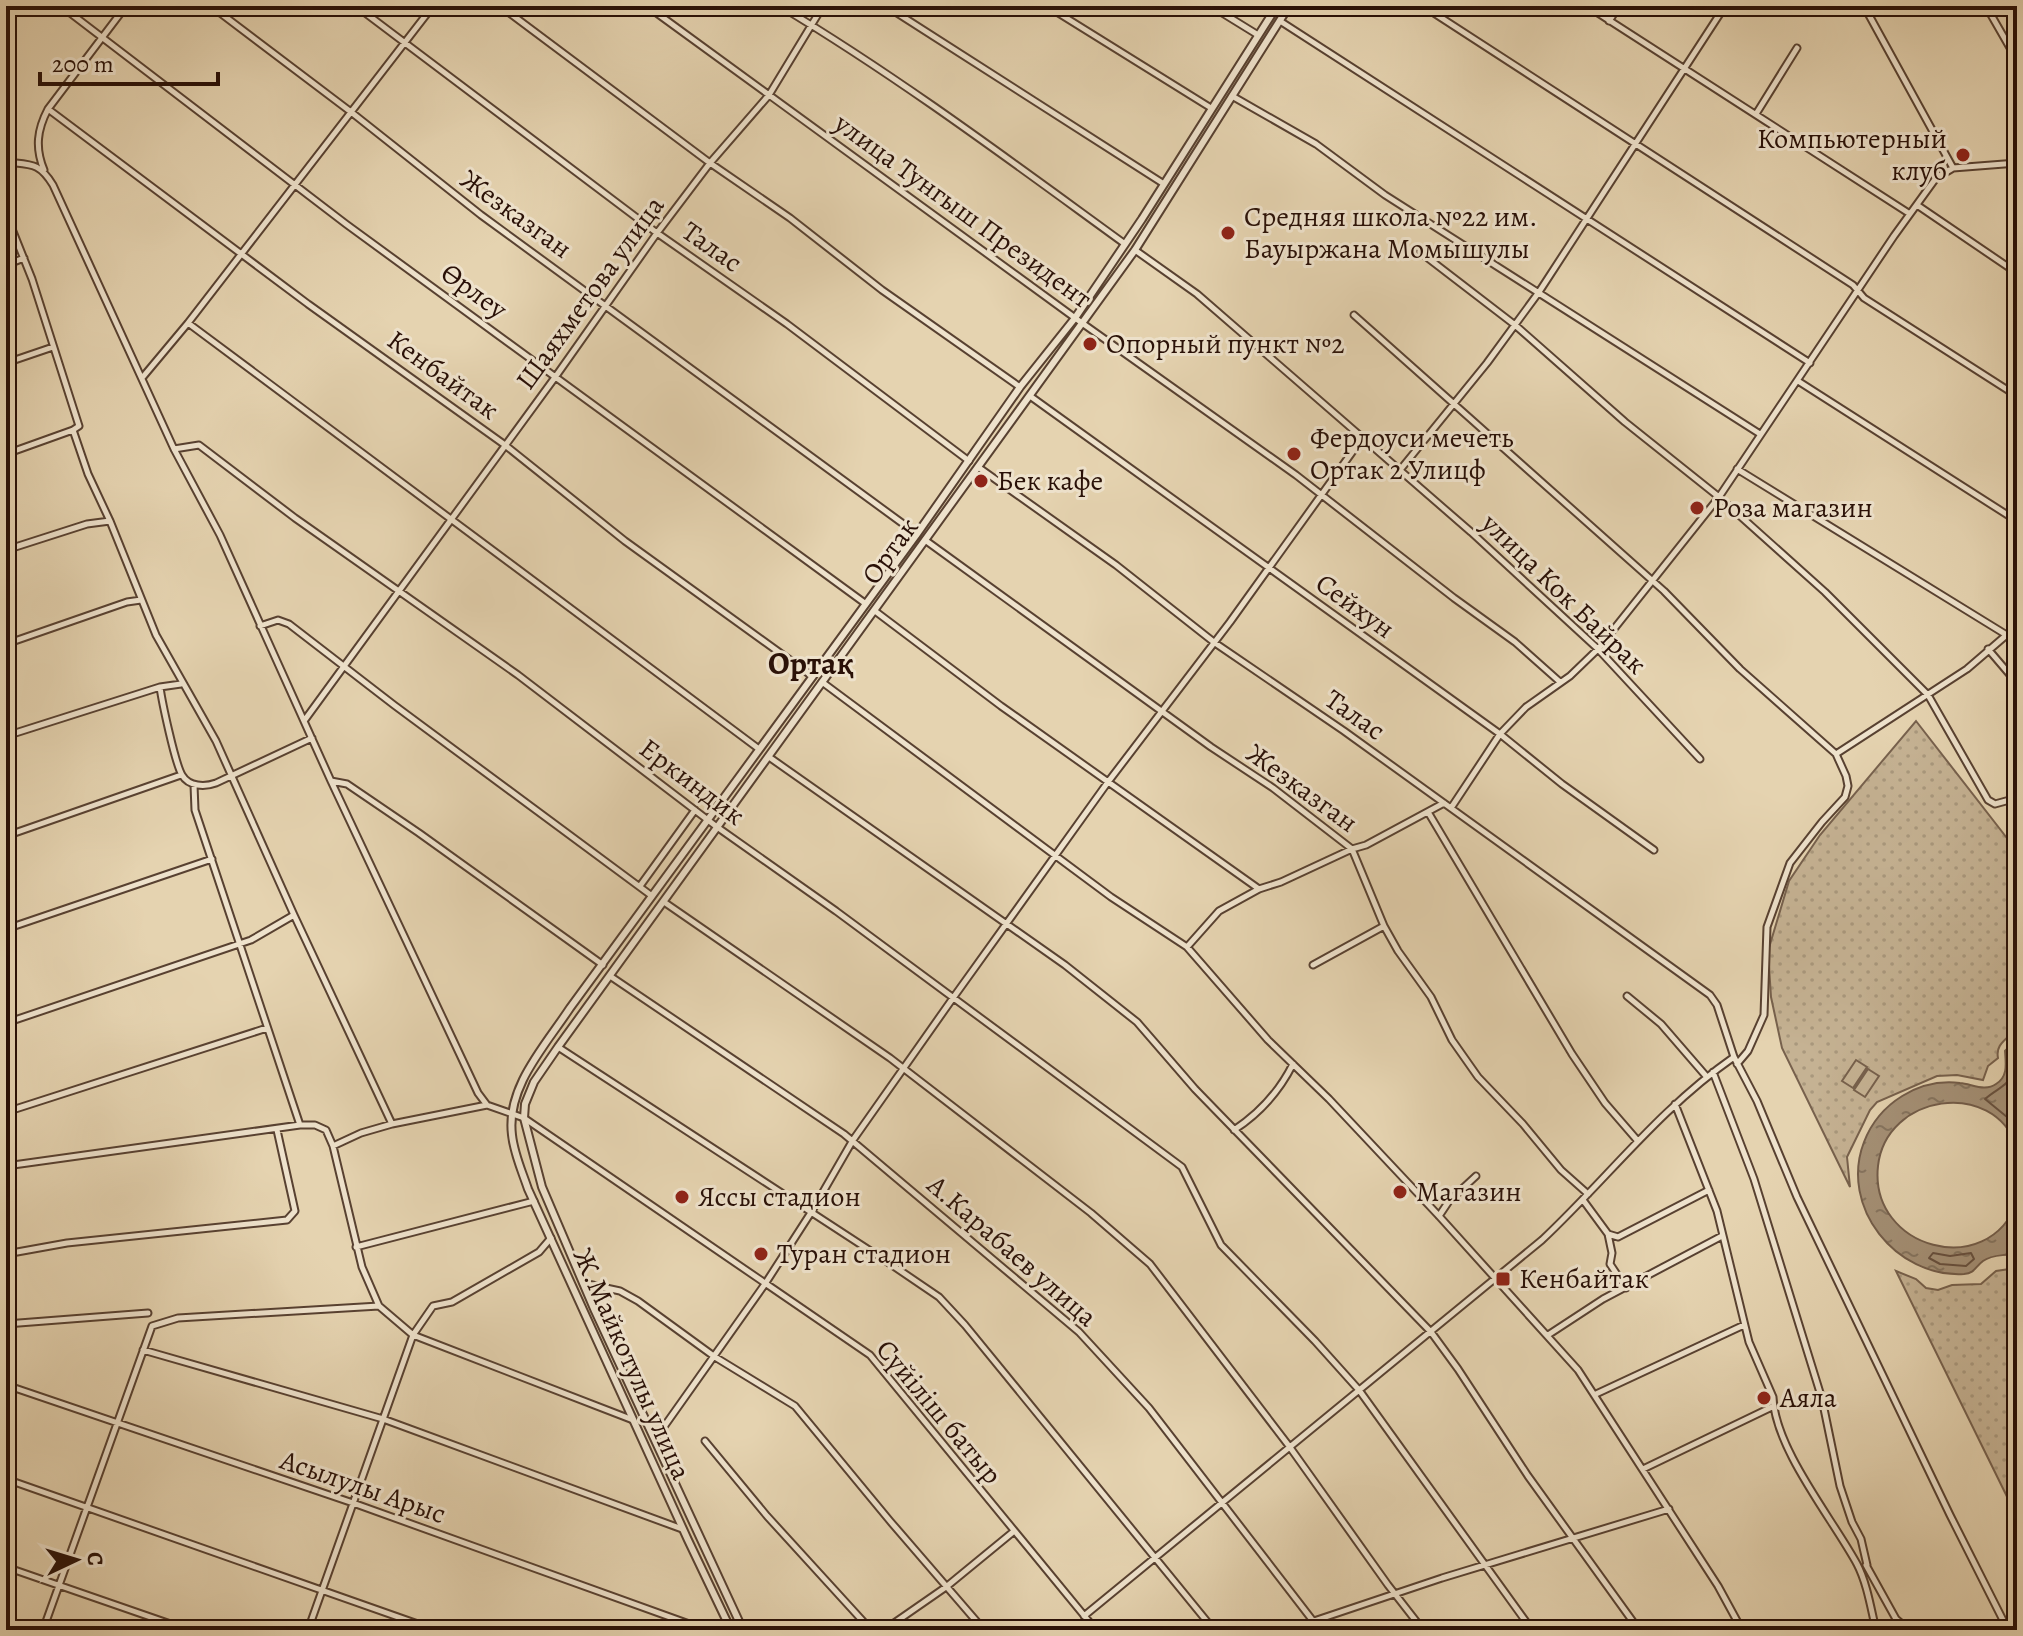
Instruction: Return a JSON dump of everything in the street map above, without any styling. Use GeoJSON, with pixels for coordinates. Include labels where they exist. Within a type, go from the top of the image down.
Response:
{"type":"FeatureCollection","features":[{"type":"Feature","properties":{"kind":"street","name":"Өрлеу"},"geometry":{"type":"LineString","coordinates":[[61,6],[295,184],[866,604]]}},
{"type":"Feature","properties":{"kind":"street"},"geometry":{"type":"LineString","coordinates":[[126,6],[48,109],[38,135],[39,158],[174,449],[220,535],[331,781],[478,1093],[487,1105],[392,1124],[333,1146]]}},
{"type":"Feature","properties":{"kind":"street","name":"Жезказган"},"geometry":{"type":"LineString","coordinates":[[211,6],[481,215],[917,534]]}},
{"type":"Feature","properties":{"kind":"street","name":"Талас"},"geometry":{"type":"LineString","coordinates":[[356,6],[657,233],[787,324],[969,461]]}},
{"type":"Feature","properties":{"kind":"street"},"geometry":{"type":"LineString","coordinates":[[142,378],[433,6]]}},
{"type":"Feature","properties":{"kind":"street"},"geometry":{"type":"LineString","coordinates":[[500,6],[710,163],[790,218],[882,290],[1020,387]]}},
{"type":"Feature","properties":{"kind":"street","name":"улица Тунгыш Президент"},"geometry":{"type":"LineString","coordinates":[[647,6],[1075,318],[1204,408],[1515,642],[1560,682]]}},
{"type":"Feature","properties":{"kind":"street"},"geometry":{"type":"LineString","coordinates":[[780,6],[1003,153],[1125,244]]}},
{"type":"Feature","properties":{"kind":"street","name":"Шаяхметова улица"},"geometry":{"type":"LineString","coordinates":[[304,721],[657,233],[710,163],[769,95],[823,6]]}},
{"type":"Feature","properties":{"kind":"street"},"geometry":{"type":"LineString","coordinates":[[886,6],[1164,184]]}},
{"type":"Feature","properties":{"kind":"street"},"geometry":{"type":"LineString","coordinates":[[1047,6],[1211,108]]}},
{"type":"Feature","properties":{"kind":"street"},"geometry":{"type":"LineString","coordinates":[[1211,6],[1258,35]]}},
{"type":"Feature","properties":{"kind":"street","name":"Ортак"},"geometry":{"type":"LineString","coordinates":[[511,1111],[524,1077],[603,965],[917,534],[1020,387],[1075,318],[1277,6]]}},
{"type":"Feature","properties":{"kind":"street","name":"Ортак"},"geometry":{"type":"LineString","coordinates":[[524,1118],[525,1104],[534,1082],[558,1047],[1135,250],[1289,6]]}},
{"type":"Feature","properties":{"kind":"street"},"geometry":{"type":"LineString","coordinates":[[1423,6],[2017,396]]}},
{"type":"Feature","properties":{"kind":"street"},"geometry":{"type":"LineString","coordinates":[[1587,6],[1910,214]]}},
{"type":"Feature","properties":{"kind":"street"},"geometry":{"type":"LineString","coordinates":[[1609,21],[1619,6]]}},
{"type":"Feature","properties":{"kind":"street"},"geometry":{"type":"LineString","coordinates":[[1400,470],[1539,292],[1725,6]]}},
{"type":"Feature","properties":{"kind":"street"},"geometry":{"type":"LineString","coordinates":[[1864,6],[1953,168]]}},
{"type":"Feature","properties":{"kind":"street"},"geometry":{"type":"LineString","coordinates":[[1986,6],[2017,60]]}},
{"type":"Feature","properties":{"kind":"street"},"geometry":{"type":"LineString","coordinates":[[1280,21],[1810,363]]}},
{"type":"Feature","properties":{"kind":"street"},"geometry":{"type":"LineString","coordinates":[[1756,114],[1797,48]]}},
{"type":"Feature","properties":{"kind":"street"},"geometry":{"type":"LineString","coordinates":[[1232,96],[1316,144],[1385,195],[1760,434]]}},
{"type":"Feature","properties":{"kind":"street","name":"Кенбайтак"},"geometry":{"type":"LineString","coordinates":[[48,109],[241,254],[505,445],[625,541],[812,676]]}},
{"type":"Feature","properties":{"kind":"street"},"geometry":{"type":"LineString","coordinates":[[6,162],[35,165],[44,170]]}},
{"type":"Feature","properties":{"kind":"street"},"geometry":{"type":"LineString","coordinates":[[1451,808],[1500,734],[1526,707],[1582,666],[1598,649],[1719,497],[1936,178],[1953,168],[2017,163]]}},
{"type":"Feature","properties":{"kind":"street"},"geometry":{"type":"LineString","coordinates":[[1917,205],[2017,273]]}},
{"type":"Feature","properties":{"kind":"street"},"geometry":{"type":"LineString","coordinates":[[6,214],[24,258],[79,426],[6,454]]}},
{"type":"Feature","properties":{"kind":"street","name":"улица Кок Байрак"},"geometry":{"type":"LineString","coordinates":[[1135,250],[1197,294],[1400,470],[1598,649],[1700,759]]}},
{"type":"Feature","properties":{"kind":"street"},"geometry":{"type":"LineString","coordinates":[[1420,252],[1515,325],[1625,422],[1719,497],[1825,592],[1928,695],[1988,800],[1995,804],[2017,798]]}},
{"type":"Feature","properties":{"kind":"street"},"geometry":{"type":"LineString","coordinates":[[6,265],[24,258]]}},
{"type":"Feature","properties":{"kind":"street"},"geometry":{"type":"LineString","coordinates":[[1084,1616],[1542,1240],[1675,1104],[1706,1076],[1748,1051],[1764,1015],[1767,927],[1790,863],[1845,797],[1848,786],[1836,754],[1740,669],[1653,581],[1354,315]]}},
{"type":"Feature","properties":{"kind":"street"},"geometry":{"type":"LineString","coordinates":[[188,323],[759,749]]}},
{"type":"Feature","properties":{"kind":"street"},"geometry":{"type":"LineString","coordinates":[[6,363],[53,347]]}},
{"type":"Feature","properties":{"kind":"street"},"geometry":{"type":"LineString","coordinates":[[1798,381],[2017,521]]}},
{"type":"Feature","properties":{"kind":"street","name":"Сейхун"},"geometry":{"type":"LineString","coordinates":[[1030,396],[1500,734],[1562,784],[1654,850]]}},
{"type":"Feature","properties":{"kind":"street"},"geometry":{"type":"LineString","coordinates":[[73,430],[88,474],[156,635],[216,741],[392,1124]]}},
{"type":"Feature","properties":{"kind":"street"},"geometry":{"type":"LineString","coordinates":[[656,1438],[765,1284],[853,1140],[953,998],[1363,437]]}},
{"type":"Feature","properties":{"kind":"street","name":"Еркиндик"},"geometry":{"type":"LineString","coordinates":[[174,449],[199,445],[295,518],[518,675],[717,827],[836,911],[1182,1167],[1221,1245],[1359,1390]]}},
{"type":"Feature","properties":{"kind":"street","name":"Талас"},"geometry":{"type":"LineString","coordinates":[[978,467],[1116,565],[1215,643],[1710,995],[1717,1005],[1735,1060]]}},
{"type":"Feature","properties":{"kind":"street"},"geometry":{"type":"LineString","coordinates":[[1737,469],[2005,634]]}},
{"type":"Feature","properties":{"kind":"street"},"geometry":{"type":"LineString","coordinates":[[6,550],[87,524],[110,521]]}},
{"type":"Feature","properties":{"kind":"street","name":"Жезказган"},"geometry":{"type":"LineString","coordinates":[[925,540],[1211,747],[1273,788],[1352,849],[1384,926],[1431,997],[1452,1040],[1478,1077],[1586,1197],[1608,1234]]}},
{"type":"Feature","properties":{"kind":"street"},"geometry":{"type":"LineString","coordinates":[[6,644],[127,602],[141,600]]}},
{"type":"Feature","properties":{"kind":"street"},"geometry":{"type":"LineString","coordinates":[[875,611],[1001,706],[1259,889]]}},
{"type":"Feature","properties":{"kind":"street"},"geometry":{"type":"LineString","coordinates":[[260,626],[278,620],[289,624],[653,896]]}},
{"type":"Feature","properties":{"kind":"street"},"geometry":{"type":"LineString","coordinates":[[1836,754],[1967,669],[2017,626]]}},
{"type":"Feature","properties":{"kind":"street"},"geometry":{"type":"LineString","coordinates":[[1988,649],[2017,683]]}},
{"type":"Feature","properties":{"kind":"street"},"geometry":{"type":"LineString","coordinates":[[822,682],[1111,897],[1187,947],[1268,1040],[1496,1278],[1596,1394],[1742,1630]]}},
{"type":"Feature","properties":{"kind":"street"},"geometry":{"type":"LineString","coordinates":[[6,736],[152,689],[181,684]]}},
{"type":"Feature","properties":{"kind":"street"},"geometry":{"type":"LineString","coordinates":[[160,687],[181,775],[194,785],[210,785],[312,738]]}},
{"type":"Feature","properties":{"kind":"street"},"geometry":{"type":"LineString","coordinates":[[769,757],[1007,924],[1137,1022],[1195,1089],[1431,1332],[1528,1476],[1639,1630]]}},
{"type":"Feature","properties":{"kind":"street"},"geometry":{"type":"LineString","coordinates":[[6,836],[181,775]]}},
{"type":"Feature","properties":{"kind":"street"},"geometry":{"type":"LineString","coordinates":[[331,781],[347,784],[371,800],[603,965]]}},
{"type":"Feature","properties":{"kind":"street"},"geometry":{"type":"LineString","coordinates":[[194,785],[195,810],[300,1125]]}},
{"type":"Feature","properties":{"kind":"street"},"geometry":{"type":"LineString","coordinates":[[1187,947],[1219,911],[1259,889],[1366,845],[1444,803]]}},
{"type":"Feature","properties":{"kind":"street"},"geometry":{"type":"LineString","coordinates":[[640,886],[695,810]]}},
{"type":"Feature","properties":{"kind":"street"},"geometry":{"type":"LineString","coordinates":[[1428,812],[1572,1054],[1605,1103],[1637,1140]]}},
{"type":"Feature","properties":{"kind":"street"},"geometry":{"type":"LineString","coordinates":[[6,929],[212,859]]}},
{"type":"Feature","properties":{"kind":"street"},"geometry":{"type":"LineString","coordinates":[[664,902],[903,1069],[1091,1213],[1150,1264],[1289,1446],[1423,1630]]}},
{"type":"Feature","properties":{"kind":"street"},"geometry":{"type":"LineString","coordinates":[[6,1023],[251,940],[294,915]]}},
{"type":"Feature","properties":{"kind":"street"},"geometry":{"type":"LineString","coordinates":[[1313,965],[1384,926]]}},
{"type":"Feature","properties":{"kind":"street","name":"А.Карабаев улица"},"geometry":{"type":"LineString","coordinates":[[610,976],[853,1140],[1079,1332],[1149,1408],[1320,1630]]}},
{"type":"Feature","properties":{"kind":"street"},"geometry":{"type":"LineString","coordinates":[[1627,996],[1661,1024],[1706,1076]]}},
{"type":"Feature","properties":{"kind":"street"},"geometry":{"type":"LineString","coordinates":[[6,1112],[267,1028]]}},
{"type":"Feature","properties":{"kind":"street"},"geometry":{"type":"LineString","coordinates":[[558,1047],[939,1297],[1214,1630]]}},
{"type":"Feature","properties":{"kind":"street"},"geometry":{"type":"LineString","coordinates":[[1735,1060],[1757,1101],[1797,1197],[2008,1630]]}},
{"type":"Feature","properties":{"kind":"street"},"geometry":{"type":"LineString","coordinates":[[1234,1130],[1268,1102],[1293,1064]]}},
{"type":"Feature","properties":{"kind":"street"},"geometry":{"type":"LineString","coordinates":[[1713,1072],[1738,1134],[1770,1231],[1822,1399],[1840,1486],[1861,1539],[1867,1565],[1896,1619],[1908,1629]]}},
{"type":"Feature","properties":{"kind":"street"},"geometry":{"type":"LineString","coordinates":[[1675,1104],[1709,1190],[1744,1325],[1773,1397],[1787,1444],[1804,1481],[1858,1566],[1876,1630],[1908,1629]]}},
{"type":"Feature","properties":{"kind":"street","name":"Сүйіліш батыр"},"geometry":{"type":"LineString","coordinates":[[487,1105],[524,1118],[870,1355],[1096,1630]]}},
{"type":"Feature","properties":{"kind":"street","name":"Ж.Майкотулы улица"},"geometry":{"type":"LineString","coordinates":[[511,1111],[515,1153],[534,1201],[731,1630]]}},
{"type":"Feature","properties":{"kind":"street","name":"Ж.Майкотулы улица"},"geometry":{"type":"LineString","coordinates":[[524,1118],[542,1187],[583,1283],[743,1630]]}},
{"type":"Feature","properties":{"kind":"street"},"geometry":{"type":"LineString","coordinates":[[6,1166],[315,1125],[326,1130],[333,1146],[356,1247],[379,1306],[413,1335],[634,1420]]}},
{"type":"Feature","properties":{"kind":"street"},"geometry":{"type":"LineString","coordinates":[[6,1254],[67,1243],[287,1220],[295,1211],[277,1130]]}},
{"type":"Feature","properties":{"kind":"street"},"geometry":{"type":"LineString","coordinates":[[1439,1216],[1449,1201],[1476,1176]]}},
{"type":"Feature","properties":{"kind":"street"},"geometry":{"type":"LineString","coordinates":[[1626,1288],[1610,1264],[1612,1253],[1608,1234],[1618,1237],[1709,1190]]}},
{"type":"Feature","properties":{"kind":"street"},"geometry":{"type":"LineString","coordinates":[[356,1247],[534,1201]]}},
{"type":"Feature","properties":{"kind":"street"},"geometry":{"type":"LineString","coordinates":[[1548,1335],[1603,1299],[1722,1236]]}},
{"type":"Feature","properties":{"kind":"street"},"geometry":{"type":"LineString","coordinates":[[308,1630],[413,1335],[433,1306],[452,1302],[539,1252],[552,1238]]}},
{"type":"Feature","properties":{"kind":"street"},"geometry":{"type":"LineString","coordinates":[[583,1283],[612,1288],[638,1301],[715,1357],[795,1406],[984,1630]]}},
{"type":"Feature","properties":{"kind":"street"},"geometry":{"type":"LineString","coordinates":[[43,1630],[152,1326],[178,1318],[379,1306]]}},
{"type":"Feature","properties":{"kind":"street"},"geometry":{"type":"LineString","coordinates":[[6,1324],[148,1313]]}},
{"type":"Feature","properties":{"kind":"street"},"geometry":{"type":"LineString","coordinates":[[1596,1394],[1744,1325]]}},
{"type":"Feature","properties":{"kind":"street"},"geometry":{"type":"LineString","coordinates":[[143,1350],[383,1419],[682,1529]]}},
{"type":"Feature","properties":{"kind":"street"},"geometry":{"type":"LineString","coordinates":[[611,1370],[621,1366]]}},
{"type":"Feature","properties":{"kind":"street","name":"Асылулы Арыс"},"geometry":{"type":"LineString","coordinates":[[6,1385],[353,1503],[706,1630]]}},
{"type":"Feature","properties":{"kind":"street"},"geometry":{"type":"LineString","coordinates":[[1359,1390],[1532,1630]]}},
{"type":"Feature","properties":{"kind":"street"},"geometry":{"type":"LineString","coordinates":[[1643,1469],[1774,1406]]}},
{"type":"Feature","properties":{"kind":"street"},"geometry":{"type":"LineString","coordinates":[[705,1441],[767,1516],[871,1630]]}},
{"type":"Feature","properties":{"kind":"street"},"geometry":{"type":"LineString","coordinates":[[6,1479],[435,1630]]}},
{"type":"Feature","properties":{"kind":"street"},"geometry":{"type":"LineString","coordinates":[[1287,1630],[1394,1593],[1669,1509]]}},
{"type":"Feature","properties":{"kind":"street"},"geometry":{"type":"LineString","coordinates":[[884,1630],[946,1587],[1013,1532]]}},
{"type":"Feature","properties":{"kind":"street"},"geometry":{"type":"LineString","coordinates":[[1858,1566],[1867,1565]]}},
{"type":"Feature","properties":{"kind":"street"},"geometry":{"type":"LineString","coordinates":[[6,1567],[188,1630]]}},
{"type":"Feature","properties":{"kind":"shaded area"},"geometry":{"type":"Polygon","coordinates":[[[1916,721],[2017,851],[2017,1037],[2009,1036],[2001,1043],[1998,1058],[1988,1066],[1983,1080],[1957,1075],[1937,1076],[1877,1102],[1847,1157],[1850,1187],[1782,1048],[1771,997],[1768,951],[1789,881],[1820,835],[1916,721]]]}},
{"type":"Feature","properties":{"kind":"shaded area"},"geometry":{"type":"Polygon","coordinates":[[[1856,1060],[1867,1067],[1853,1088],[1842,1081],[1856,1060]]]}},
{"type":"Feature","properties":{"kind":"shaded area"},"geometry":{"type":"Polygon","coordinates":[[[1868,1069],[1879,1076],[1865,1097],[1854,1090],[1868,1069]]]}},
{"type":"Feature","properties":{"kind":"shaded area"},"geometry":{"type":"Polygon","coordinates":[[[2017,1268],[2017,1517],[1896,1271],[1916,1279],[1926,1288],[1938,1290],[1952,1285],[1981,1284],[1996,1271],[2017,1268]]]}},
{"type":"Feature","properties":{"kind":"water"},"geometry":{"type":"Polygon","coordinates":[[[2017,1044],[2017,1147],[2004,1125],[1986,1111],[1965,1104],[1942,1104],[1919,1110],[1900,1123],[1885,1142],[1878,1166],[1880,1195],[1892,1218],[1910,1235],[1933,1245],[1958,1247],[1982,1241],[2002,1227],[2017,1202],[2017,1252],[1987,1259],[1973,1271],[1964,1274],[1939,1272],[1916,1264],[1896,1251],[1879,1234],[1867,1213],[1860,1191],[1858,1166],[1864,1142],[1890,1105],[1916,1089],[1945,1082],[1983,1087],[1996,1084],[2004,1074],[2005,1051],[2017,1044]]]}},
{"type":"Feature","properties":{"kind":"place","name":"Компьютерный клуб"},"geometry":{"type":"Point","coordinates":[1963,155]}},
{"type":"Feature","properties":{"kind":"place","name":"Средняя школа №22 им. Бауыржана Момышулы"},"geometry":{"type":"Point","coordinates":[1228,233]}},
{"type":"Feature","properties":{"kind":"place","name":"Опорный пункт №2"},"geometry":{"type":"Point","coordinates":[1090,344]}},
{"type":"Feature","properties":{"kind":"place","name":"Фердоуси мечеть Ортак 2 Улицф"},"geometry":{"type":"Point","coordinates":[1294,454]}},
{"type":"Feature","properties":{"kind":"place","name":"Бек кафе"},"geometry":{"type":"Point","coordinates":[981,481]}},
{"type":"Feature","properties":{"kind":"place","name":"Роза магазин"},"geometry":{"type":"Point","coordinates":[1697,508]}},
{"type":"Feature","properties":{"kind":"place","name":"Магазин"},"geometry":{"type":"Point","coordinates":[1400,1192]}},
{"type":"Feature","properties":{"kind":"place","name":"Яссы стадион"},"geometry":{"type":"Point","coordinates":[682,1197]}},
{"type":"Feature","properties":{"kind":"place","name":"Туран стадион"},"geometry":{"type":"Point","coordinates":[761,1254]}},
{"type":"Feature","properties":{"kind":"place","name":"Кенбайтак"},"geometry":{"type":"Point","coordinates":[1503,1279]}},
{"type":"Feature","properties":{"kind":"place","name":"Аяла"},"geometry":{"type":"Point","coordinates":[1764,1398]}},
{"type":"Feature","properties":{"kind":"district","name":"Ортақ"},"geometry":{"type":"Point","coordinates":[811,663]}}]}
